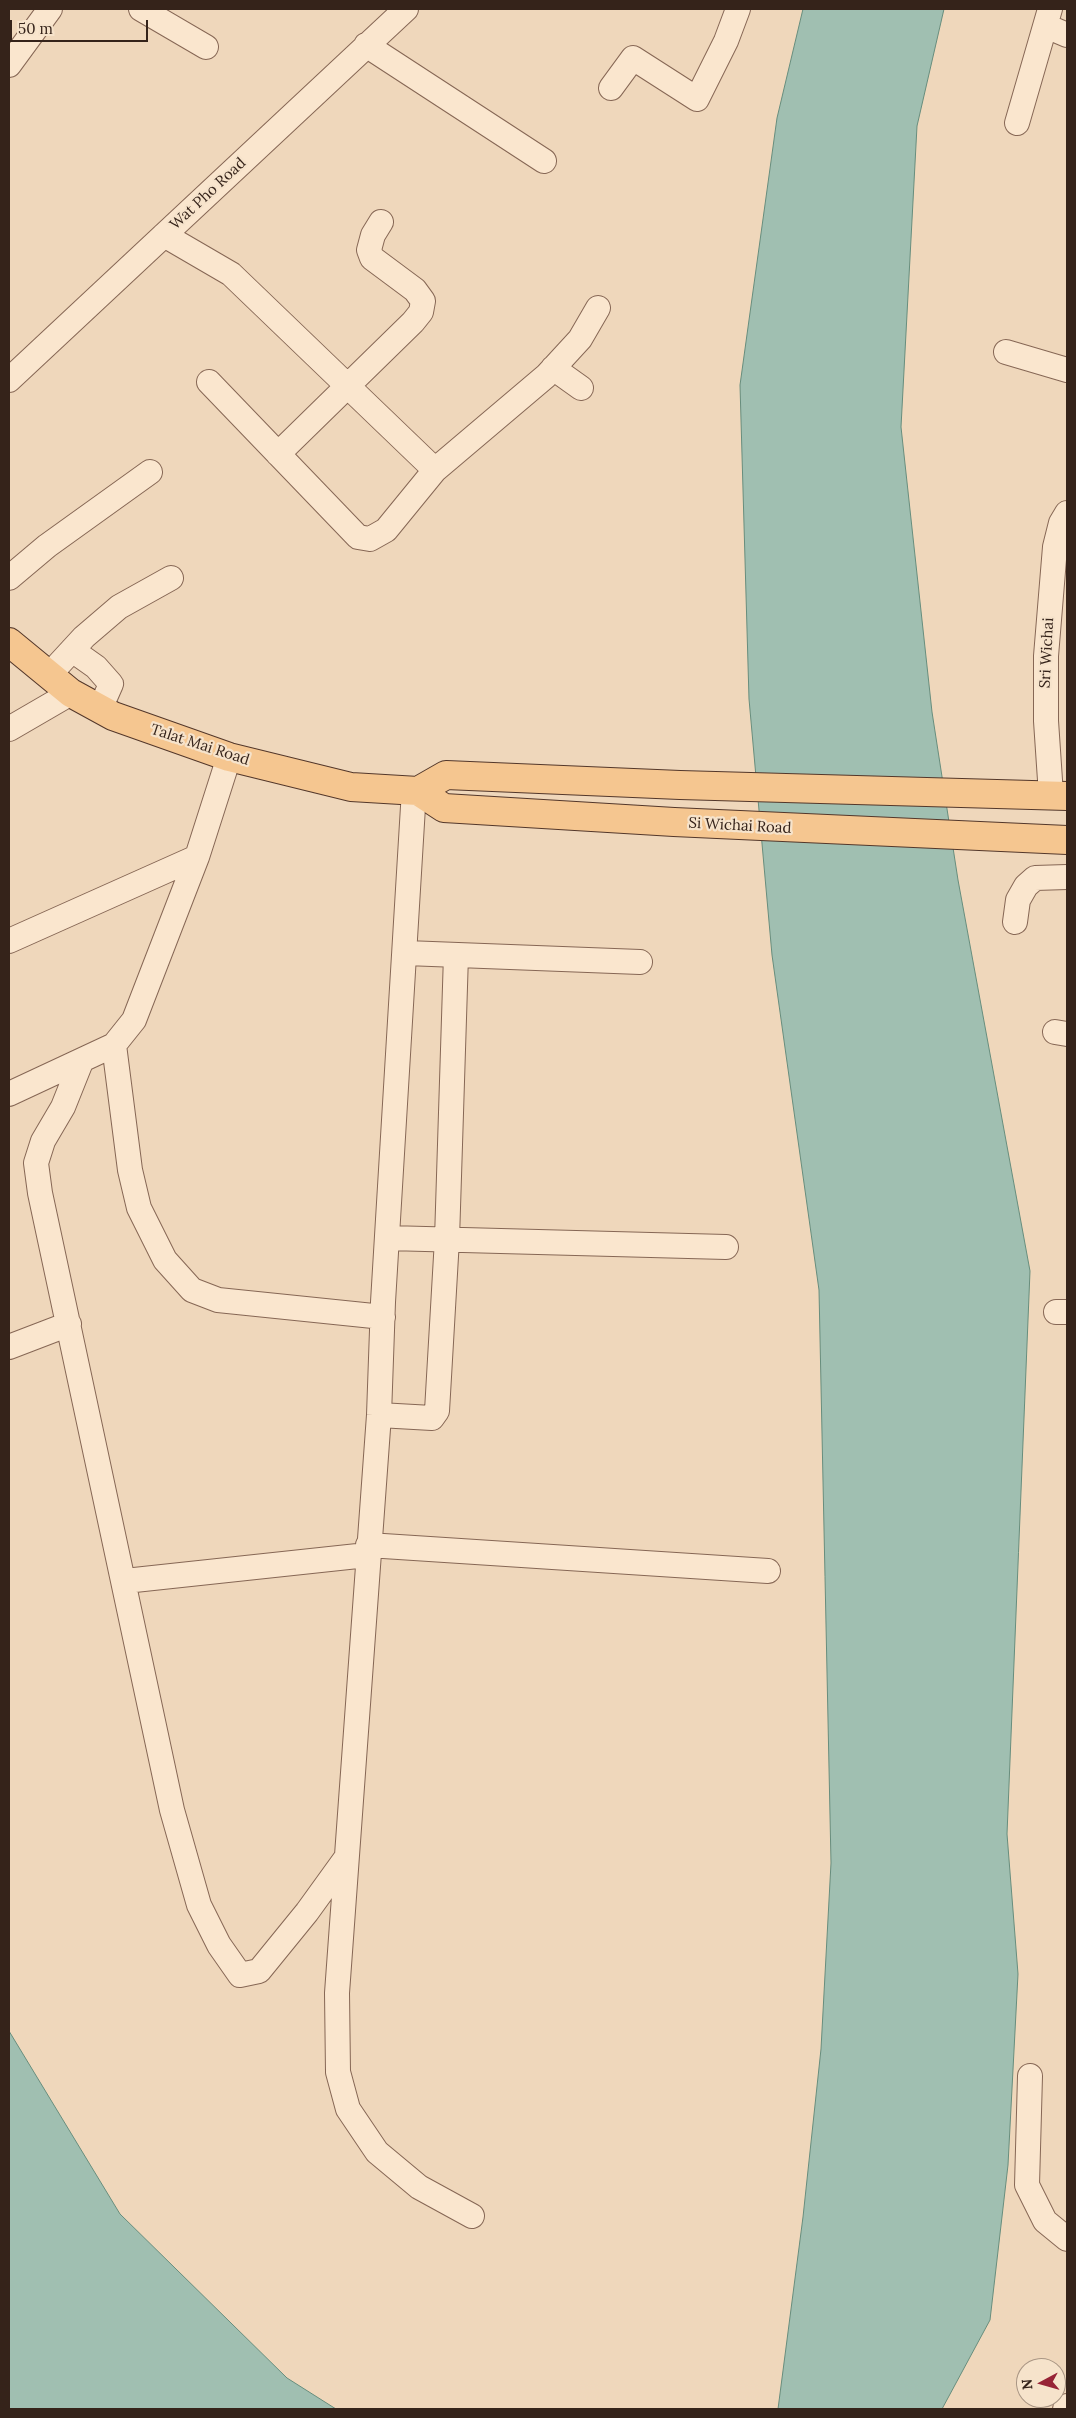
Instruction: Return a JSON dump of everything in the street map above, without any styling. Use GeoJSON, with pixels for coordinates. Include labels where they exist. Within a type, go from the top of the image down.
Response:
{"type":"FeatureCollection","features":[{"type":"Feature","properties":{"kind":"main road","name":"Talat Mai Road"},"geometry":{"type":"LineString","coordinates":[[9,642],[71,693],[113,716],[229,757],[351,786],[416,790]]}},
{"type":"Feature","properties":{"kind":"main road"},"geometry":{"type":"LineString","coordinates":[[416,790],[446,775],[680,785],[1059,795]]}},
{"type":"Feature","properties":{"kind":"main road","name":"Si Wichai Road"},"geometry":{"type":"LineString","coordinates":[[416,790],[444,808],[674,822],[1067,840]]}},
{"type":"Feature","properties":{"kind":"street"},"geometry":{"type":"LineString","coordinates":[[9,65],[50,9]]}},
{"type":"Feature","properties":{"kind":"street"},"geometry":{"type":"LineString","coordinates":[[141,9],[206,47]]}},
{"type":"Feature","properties":{"kind":"street"},"geometry":{"type":"LineString","coordinates":[[610,88],[633,58],[697,99],[726,41],[738,9]]}},
{"type":"Feature","properties":{"kind":"street","name":"Wat Pho Road"},"geometry":{"type":"LineString","coordinates":[[9,380],[366,46],[392,13]]}},
{"type":"Feature","properties":{"kind":"street"},"geometry":{"type":"LineString","coordinates":[[1016,123],[1055,23]]}},
{"type":"Feature","properties":{"kind":"street"},"geometry":{"type":"LineString","coordinates":[[366,46],[544,161]]}},
{"type":"Feature","properties":{"kind":"street"},"geometry":{"type":"LineString","coordinates":[[278,454],[421,312],[423,301],[415,290],[372,258],[369,250],[373,234],[381,222]]}},
{"type":"Feature","properties":{"kind":"street"},"geometry":{"type":"LineString","coordinates":[[164,235],[231,274],[435,470]]}},
{"type":"Feature","properties":{"kind":"street"},"geometry":{"type":"LineString","coordinates":[[209,382],[358,537],[370,539],[386,530],[435,470],[553,368],[580,339],[598,308]]}},
{"type":"Feature","properties":{"kind":"street"},"geometry":{"type":"LineString","coordinates":[[1006,352],[1067,370]]}},
{"type":"Feature","properties":{"kind":"street"},"geometry":{"type":"LineString","coordinates":[[553,368],[581,388]]}},
{"type":"Feature","properties":{"kind":"street"},"geometry":{"type":"LineString","coordinates":[[9,578],[47,546],[150,472]]}},
{"type":"Feature","properties":{"kind":"street","name":"Sri Wichai"},"geometry":{"type":"LineString","coordinates":[[1059,795],[1046,721],[1046,656],[1055,547],[1061,523],[1067,514]]}},
{"type":"Feature","properties":{"kind":"street"},"geometry":{"type":"LineString","coordinates":[[49,675],[84,637],[119,607],[171,578]]}},
{"type":"Feature","properties":{"kind":"street"},"geometry":{"type":"LineString","coordinates":[[72,650],[96,667],[111,684],[100,709]]}},
{"type":"Feature","properties":{"kind":"street"},"geometry":{"type":"LineString","coordinates":[[9,729],[71,693]]}},
{"type":"Feature","properties":{"kind":"street"},"geometry":{"type":"LineString","coordinates":[[9,1094],[81,1062],[114,1044],[134,1020],[197,857],[229,757]]}},
{"type":"Feature","properties":{"kind":"street"},"geometry":{"type":"LineString","coordinates":[[416,790],[383,1317],[379,1415],[337,2002],[338,2072],[348,2109],[377,2152],[419,2187],[472,2216]]}},
{"type":"Feature","properties":{"kind":"street"},"geometry":{"type":"LineString","coordinates":[[9,941],[197,857]]}},
{"type":"Feature","properties":{"kind":"street"},"geometry":{"type":"LineString","coordinates":[[1015,922],[1018,900],[1026,886],[1035,878],[1067,877]]}},
{"type":"Feature","properties":{"kind":"street"},"geometry":{"type":"LineString","coordinates":[[406,952],[640,962]]}},
{"type":"Feature","properties":{"kind":"street"},"geometry":{"type":"LineString","coordinates":[[379,1415],[432,1418],[437,1410],[447,1239],[456,954]]}},
{"type":"Feature","properties":{"kind":"street"},"geometry":{"type":"LineString","coordinates":[[114,1044],[130,1170],[139,1208],[166,1260],[192,1290],[218,1300],[383,1317]]}},
{"type":"Feature","properties":{"kind":"street"},"geometry":{"type":"LineString","coordinates":[[81,1062],[63,1107],[43,1141],[36,1163],[40,1193],[172,1810],[199,1905],[219,1945],[240,1975],[259,1971],[307,1912],[346,1858]]}},
{"type":"Feature","properties":{"kind":"street"},"geometry":{"type":"LineString","coordinates":[[388,1238],[726,1247]]}},
{"type":"Feature","properties":{"kind":"street"},"geometry":{"type":"LineString","coordinates":[[9,1347],[69,1324]]}},
{"type":"Feature","properties":{"kind":"street"},"geometry":{"type":"LineString","coordinates":[[124,1581],[368,1550],[768,1571]]}},
{"type":"Feature","properties":{"kind":"street"},"geometry":{"type":"LineString","coordinates":[[1030,2076],[1027,2185],[1045,2221],[1067,2239]]}},
{"type":"Feature","properties":{"kind":"street"},"geometry":{"type":"LineString","coordinates":[[1064,2409],[1067,2406]]}},
{"type":"Feature","properties":{"kind":"shaded area"},"geometry":{"type":"Polygon","coordinates":[[[803,9],[944,9],[917,126],[901,427],[932,712],[958,880],[1030,1271],[1007,1834],[1018,1974],[1008,2165],[990,2320],[942,2409],[778,2409],[803,2217],[821,2049],[831,1863],[819,1290],[772,955],[749,699],[740,385],[777,118],[803,9]]]}},
{"type":"Feature","properties":{"kind":"shaded area"},"geometry":{"type":"Polygon","coordinates":[[[9,2031],[120,2214],[287,2378],[336,2409],[9,2409],[9,2031]]]}}]}
